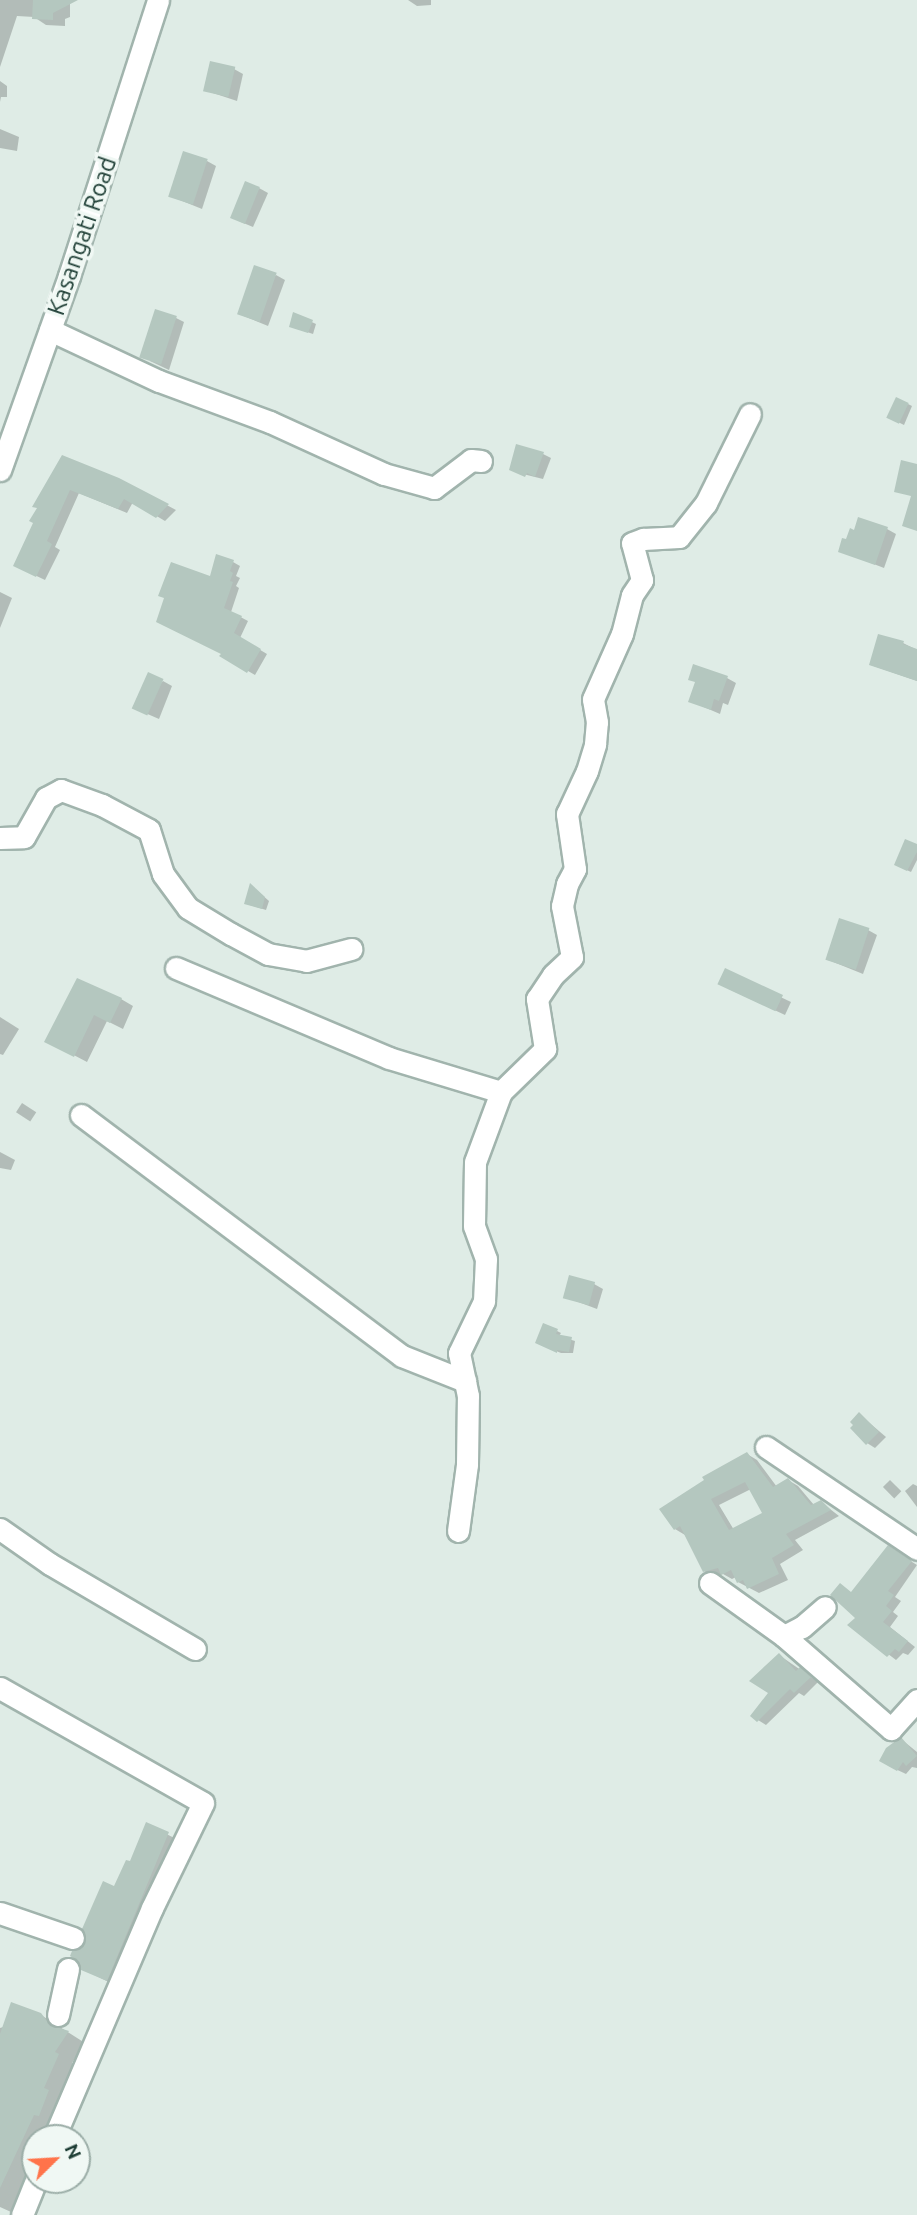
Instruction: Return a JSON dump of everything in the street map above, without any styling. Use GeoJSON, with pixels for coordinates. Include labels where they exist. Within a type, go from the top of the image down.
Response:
{"type":"FeatureCollection","features":[{"type":"Feature","properties":{"kind":"street","name":"Kasangati Road"},"geometry":{"type":"LineString","coordinates":[[0,470],[5,437],[50,330],[158,0]]}},
{"type":"Feature","properties":{"kind":"street"},"geometry":{"type":"LineString","coordinates":[[50,330],[159,381],[270,422],[384,474],[434,488],[471,460],[481,461]]}},
{"type":"Feature","properties":{"kind":"street"},"geometry":{"type":"LineString","coordinates":[[458,1531],[467,1464],[468,1396],[459,1353],[484,1301],[485,1259],[474,1226],[475,1163],[500,1092],[545,1049],[537,999],[553,975],[572,957],[562,906],[567,884],[575,869],[567,814],[587,771],[595,744],[597,722],[593,699],[622,634],[632,595],[642,580],[632,543],[643,539],[679,537],[706,503],[750,414]]}},
{"type":"Feature","properties":{"kind":"street"},"geometry":{"type":"LineString","coordinates":[[0,838],[6,841],[24,838],[46,798],[61,789],[102,804],[149,830],[163,874],[188,908],[231,934],[268,954],[306,961],[351,949]]}},
{"type":"Feature","properties":{"kind":"street"},"geometry":{"type":"LineString","coordinates":[[176,968],[389,1058],[500,1092]]}},
{"type":"Feature","properties":{"kind":"street"},"geometry":{"type":"LineString","coordinates":[[81,1115],[402,1356],[465,1381]]}},
{"type":"Feature","properties":{"kind":"street"},"geometry":{"type":"LineString","coordinates":[[766,1447],[917,1549]]}},
{"type":"Feature","properties":{"kind":"street"},"geometry":{"type":"LineString","coordinates":[[0,1528],[50,1564],[195,1649]]}},
{"type":"Feature","properties":{"kind":"street"},"geometry":{"type":"LineString","coordinates":[[710,1583],[784,1636],[891,1729],[917,1700]]}},
{"type":"Feature","properties":{"kind":"street"},"geometry":{"type":"LineString","coordinates":[[784,1636],[802,1627],[825,1607]]}},
{"type":"Feature","properties":{"kind":"street"},"geometry":{"type":"LineString","coordinates":[[0,1688],[202,1803],[152,1908],[60,2124]]}},
{"type":"Feature","properties":{"kind":"street"},"geometry":{"type":"LineString","coordinates":[[0,1913],[73,1938]]}},
{"type":"Feature","properties":{"kind":"street"},"geometry":{"type":"LineString","coordinates":[[58,2015],[68,1969]]}},
{"type":"Feature","properties":{"kind":"street"},"geometry":{"type":"LineString","coordinates":[[22,2215],[30,2194]]}},
{"type":"Feature","properties":{"kind":"building"},"geometry":{"type":"Polygon","coordinates":[[[33,0],[78,0],[53,13],[53,20],[32,19],[33,0]]]}},
{"type":"Feature","properties":{"kind":"building"},"geometry":{"type":"Polygon","coordinates":[[[210,61],[235,67],[228,97],[203,91],[210,61]]]}},
{"type":"Feature","properties":{"kind":"building"},"geometry":{"type":"Polygon","coordinates":[[[183,151],[208,159],[193,205],[168,197],[183,151]]]}},
{"type":"Feature","properties":{"kind":"building"},"geometry":{"type":"Polygon","coordinates":[[[245,181],[260,187],[245,224],[230,218],[245,181]]]}},
{"type":"Feature","properties":{"kind":"building"},"geometry":{"type":"Polygon","coordinates":[[[254,265],[277,273],[260,322],[237,314],[254,265]]]}},
{"type":"Feature","properties":{"kind":"building"},"geometry":{"type":"Polygon","coordinates":[[[155,309],[177,316],[161,365],[139,358],[155,309]]]}},
{"type":"Feature","properties":{"kind":"building"},"geometry":{"type":"Polygon","coordinates":[[[293,312],[313,320],[308,333],[289,327],[293,312]]]}},
{"type":"Feature","properties":{"kind":"building"},"geometry":{"type":"Polygon","coordinates":[[[896,397],[909,403],[899,424],[886,418],[896,397]]]}},
{"type":"Feature","properties":{"kind":"building"},"geometry":{"type":"Polygon","coordinates":[[[516,444],[544,452],[535,477],[527,473],[525,477],[509,470],[516,444]]]}},
{"type":"Feature","properties":{"kind":"building"},"geometry":{"type":"Polygon","coordinates":[[[62,455],[119,478],[169,504],[156,518],[124,499],[118,509],[70,490],[47,541],[52,544],[36,577],[13,566],[33,523],[29,521],[37,508],[32,507],[62,455]]]}},
{"type":"Feature","properties":{"kind":"building"},"geometry":{"type":"Polygon","coordinates":[[[901,460],[917,464],[917,531],[902,526],[911,496],[894,492],[901,460]]]}},
{"type":"Feature","properties":{"kind":"building"},"geometry":{"type":"Polygon","coordinates":[[[858,517],[888,527],[875,565],[838,552],[842,538],[846,539],[850,528],[854,530],[858,517]]]}},
{"type":"Feature","properties":{"kind":"building"},"geometry":{"type":"Polygon","coordinates":[[[216,554],[234,560],[230,571],[233,573],[230,581],[233,582],[224,608],[242,616],[234,633],[261,649],[247,673],[219,656],[221,654],[156,622],[164,598],[158,596],[171,562],[210,576],[216,554]]]}},
{"type":"Feature","properties":{"kind":"building"},"geometry":{"type":"Polygon","coordinates":[[[878,634],[904,641],[903,644],[917,649],[917,681],[869,665],[878,634]]]}},
{"type":"Feature","properties":{"kind":"building"},"geometry":{"type":"Polygon","coordinates":[[[693,664],[728,676],[719,701],[714,699],[711,710],[688,702],[695,682],[688,680],[693,664]]]}},
{"type":"Feature","properties":{"kind":"building"},"geometry":{"type":"Polygon","coordinates":[[[148,672],[164,679],[147,715],[132,709],[148,672]]]}},
{"type":"Feature","properties":{"kind":"building"},"geometry":{"type":"Polygon","coordinates":[[[905,839],[917,844],[917,852],[907,871],[894,865],[905,839]]]}},
{"type":"Feature","properties":{"kind":"building"},"geometry":{"type":"Polygon","coordinates":[[[250,883],[265,897],[262,909],[244,904],[250,883]]]}},
{"type":"Feature","properties":{"kind":"building"},"geometry":{"type":"Polygon","coordinates":[[[839,918],[869,928],[856,970],[825,960],[839,918]]]}},
{"type":"Feature","properties":{"kind":"building"},"geometry":{"type":"Polygon","coordinates":[[[725,968],[783,995],[775,1011],[717,984],[725,968]]]}},
{"type":"Feature","properties":{"kind":"building"},"geometry":{"type":"Polygon","coordinates":[[[77,978],[122,998],[110,1023],[94,1015],[74,1057],[44,1042],[77,978]]]}},
{"type":"Feature","properties":{"kind":"building"},"geometry":{"type":"Polygon","coordinates":[[[569,1275],[595,1282],[589,1305],[563,1298],[569,1275]]]}},
{"type":"Feature","properties":{"kind":"building"},"geometry":{"type":"Polygon","coordinates":[[[543,1323],[558,1329],[556,1334],[572,1337],[569,1352],[557,1350],[557,1353],[535,1343],[543,1323]]]}},
{"type":"Feature","properties":{"kind":"building"},"geometry":{"type":"Polygon","coordinates":[[[859,1412],[879,1432],[866,1445],[850,1428],[853,1425],[850,1422],[859,1412]]]}},
{"type":"Feature","properties":{"kind":"building"},"geometry":{"type":"Polygon","coordinates":[[[747,1452],[773,1487],[788,1478],[811,1505],[821,1500],[831,1510],[786,1534],[794,1545],[772,1558],[779,1574],[747,1589],[743,1580],[737,1583],[731,1570],[721,1575],[718,1568],[703,1572],[680,1526],[674,1530],[659,1509],[704,1480],[702,1477],[747,1452]],[[745,1482],[711,1499],[729,1530],[762,1513],[745,1482]]]}},
{"type":"Feature","properties":{"kind":"building"},"geometry":{"type":"Polygon","coordinates":[[[888,1545],[912,1561],[888,1591],[894,1595],[886,1606],[892,1611],[883,1622],[908,1641],[899,1652],[895,1649],[887,1657],[847,1625],[855,1618],[830,1595],[840,1583],[851,1592],[888,1545]]]}},
{"type":"Feature","properties":{"kind":"building"},"geometry":{"type":"Polygon","coordinates":[[[779,1653],[796,1671],[800,1667],[811,1677],[794,1693],[790,1689],[757,1722],[750,1716],[768,1693],[749,1681],[779,1653]]]}},
{"type":"Feature","properties":{"kind":"building"},"geometry":{"type":"Polygon","coordinates":[[[901,1737],[917,1756],[906,1766],[903,1762],[897,1771],[879,1761],[886,1748],[901,1737]]]}},
{"type":"Feature","properties":{"kind":"building"},"geometry":{"type":"Polygon","coordinates":[[[146,1822],[169,1832],[107,1981],[81,1970],[77,1960],[70,1956],[72,1951],[81,1948],[85,1943],[82,1929],[103,1881],[114,1886],[126,1860],[130,1861],[146,1822]]]}},
{"type":"Feature","properties":{"kind":"building"},"geometry":{"type":"Polygon","coordinates":[[[11,2002],[41,2013],[50,2025],[69,2031],[55,2052],[59,2054],[44,2088],[49,2090],[39,2116],[34,2115],[30,2124],[21,2124],[21,2143],[0,2188],[0,2034],[11,2002]]]}}]}
